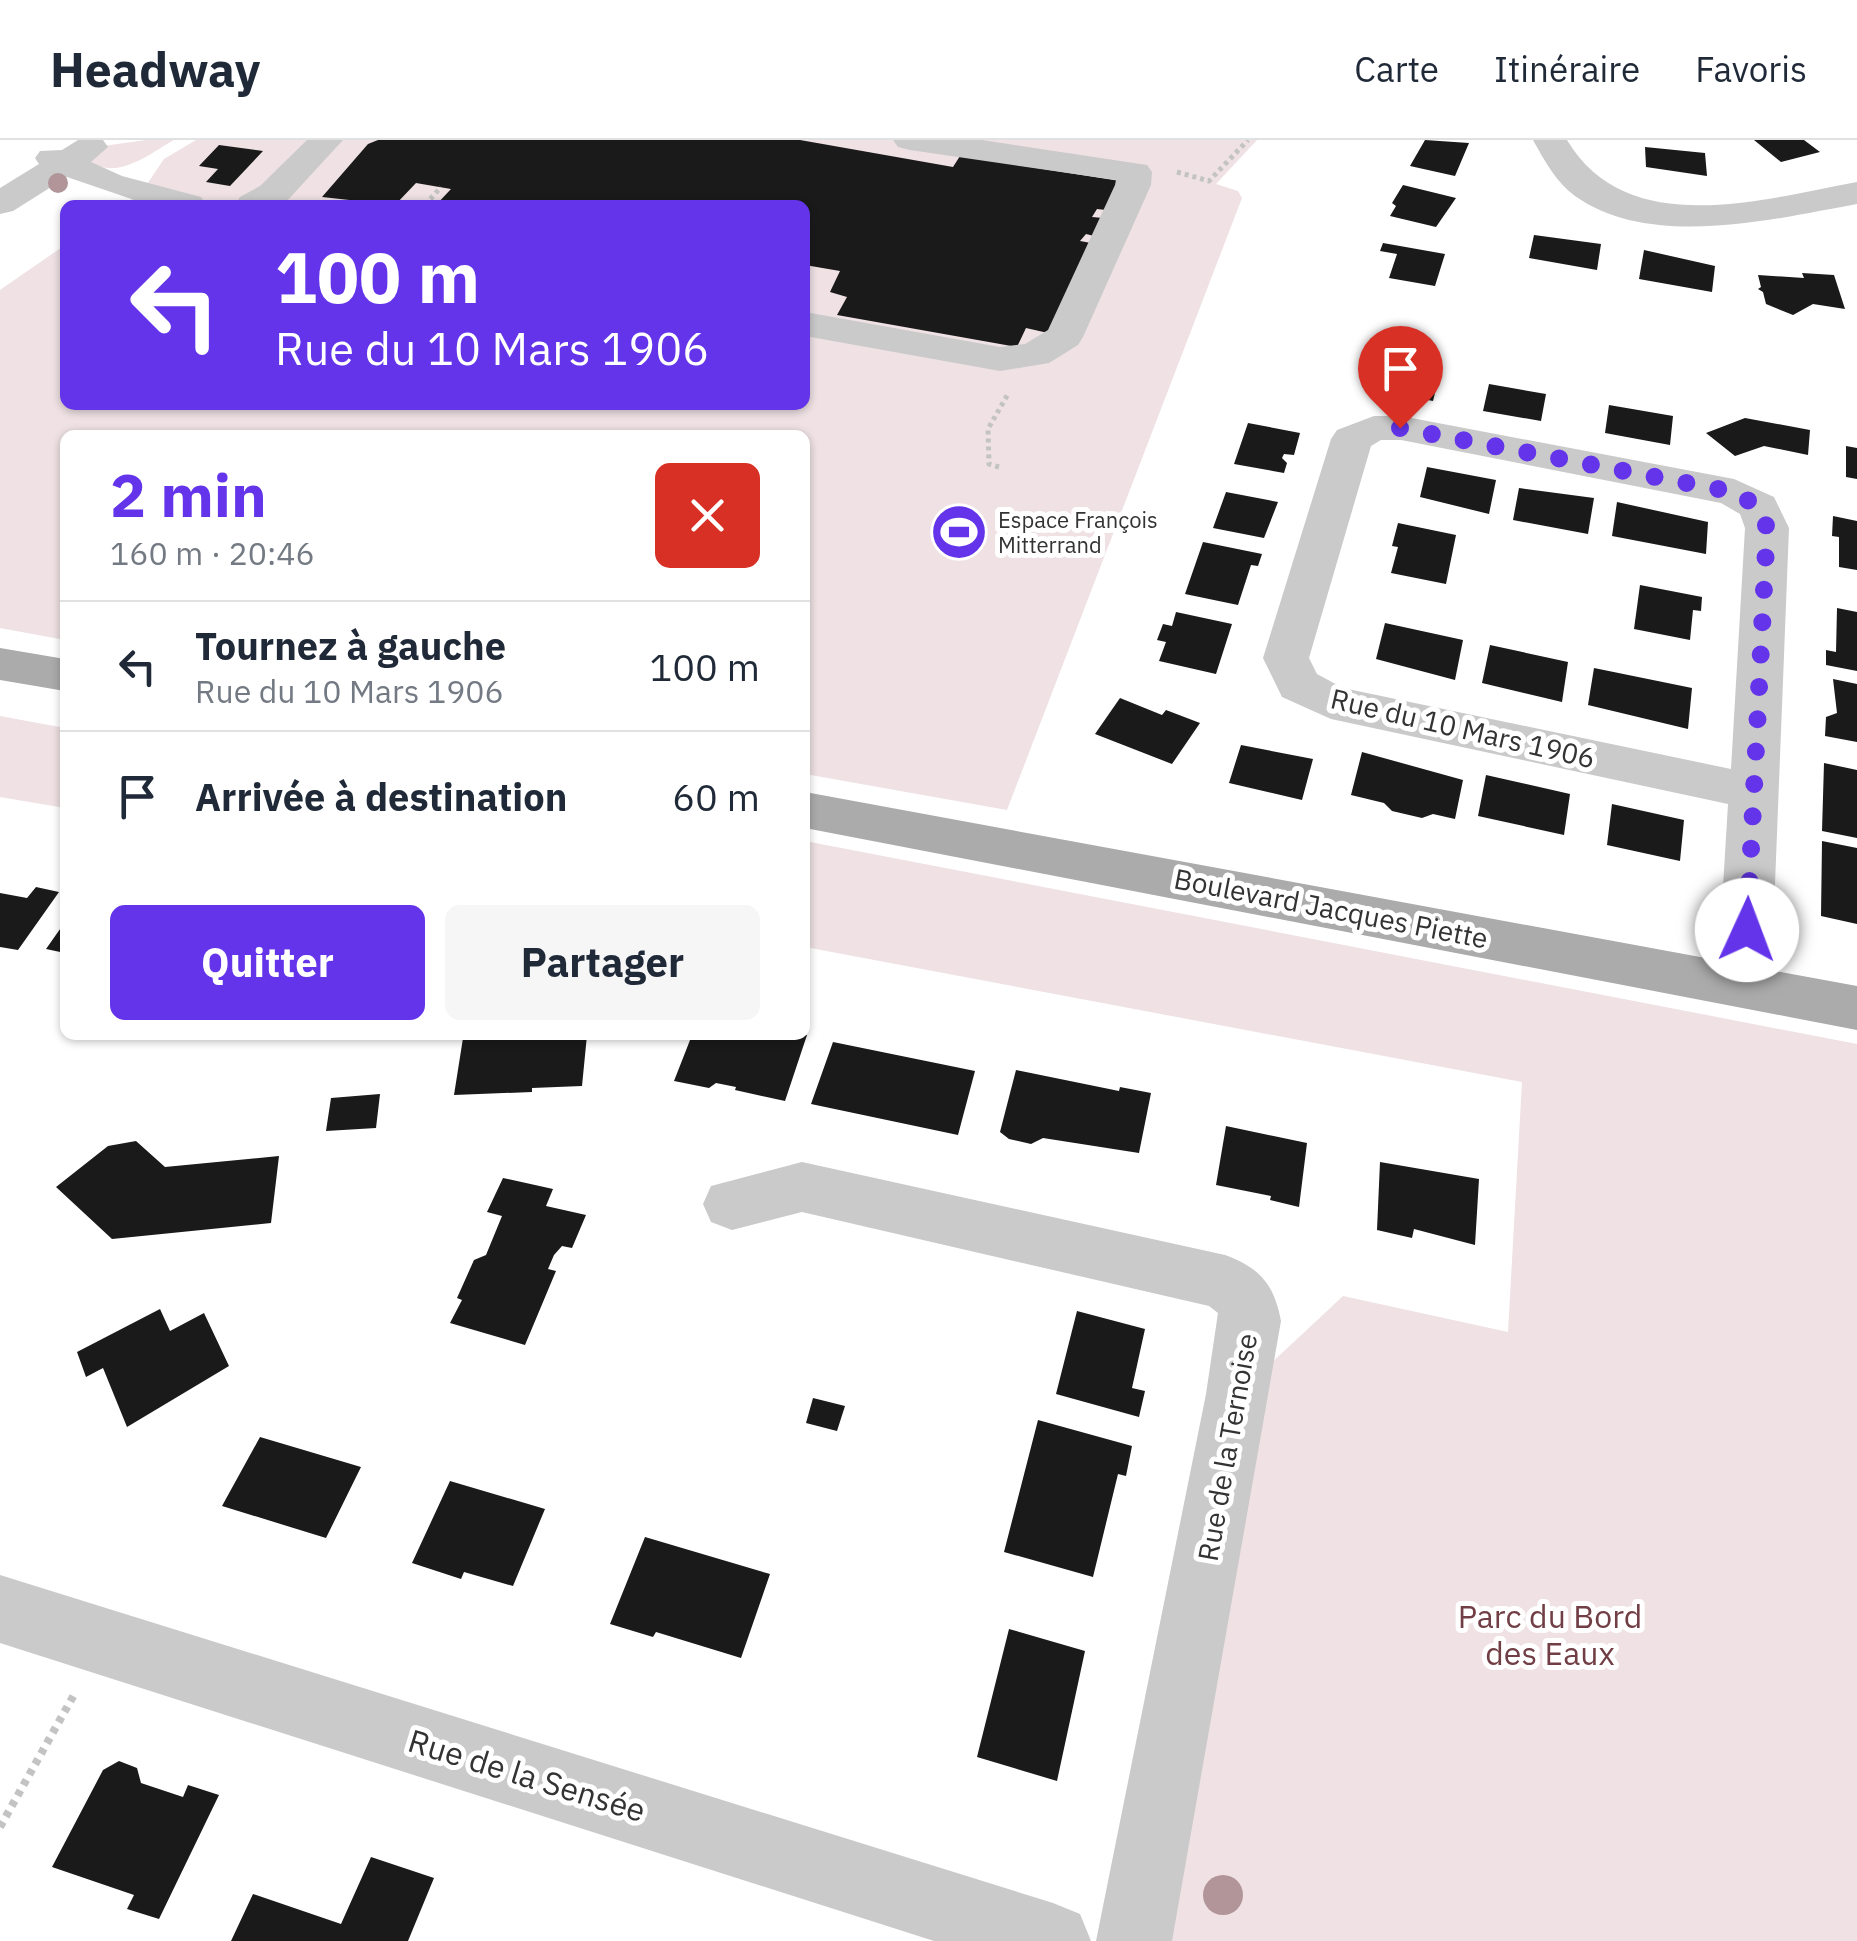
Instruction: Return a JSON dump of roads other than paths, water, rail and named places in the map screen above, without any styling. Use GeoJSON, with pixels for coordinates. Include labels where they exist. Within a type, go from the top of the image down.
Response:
{"type":"FeatureCollection","features":[{"type":"Feature","properties":{"kind":"main road"},"geometry":{"type":"LineString","coordinates":[[0,664],[60,675]]}},
{"type":"Feature","properties":{"kind":"main road","name":"Boulevard Jacques Piette"},"geometry":{"type":"LineString","coordinates":[[810,811],[1857,1008]]}},
{"type":"Feature","properties":{"kind":"street"},"geometry":{"type":"LineString","coordinates":[[0,191],[66,154],[103,140]]}},
{"type":"Feature","properties":{"kind":"street"},"geometry":{"type":"LineString","coordinates":[[262,200],[273,194],[326,140]]}},
{"type":"Feature","properties":{"kind":"street"},"geometry":{"type":"LineString","coordinates":[[810,325],[1000,360],[1021,360],[1050,348],[1064,337],[1133,184],[1134,172],[1107,165],[910,140]]}},
{"type":"Feature","properties":{"kind":"street"},"geometry":{"type":"LineString","coordinates":[[1550,140],[1565,165],[1593,193],[1635,207],[1687,215],[1733,214],[1857,193]]}},
{"type":"Feature","properties":{"kind":"street"},"geometry":{"type":"LineString","coordinates":[[0,203],[66,154]]}},
{"type":"Feature","properties":{"kind":"street"},"geometry":{"type":"LineString","coordinates":[[66,154],[110,183],[170,200]]}},
{"type":"Feature","properties":{"kind":"street","name":"Rue du 10 Mars 1906"},"geometry":{"type":"LineString","coordinates":[[1744,986],[1767,528],[1759,507],[1734,492],[1400,428],[1374,428],[1352,440],[1286,658],[1299,685],[1331,702],[1752,792]]}},
{"type":"Feature","properties":{"kind":"street","name":"Rue de la Ternoise"},"geometry":{"type":"LineString","coordinates":[[732,1204],[802,1186],[1225,1282],[1246,1299],[1250,1321],[1238,1394],[1134,1941]]}},
{"type":"Feature","properties":{"kind":"street","name":"Rue de la Sensée"},"geometry":{"type":"LineString","coordinates":[[0,1609],[1053,1941]]}},
{"type":"Feature","properties":{"kind":"place","name":"Espace François Mitterrand"},"geometry":{"type":"Point","coordinates":[959,532]}},
{"type":"Feature","properties":{"kind":"park label","name":"Parc du Bord des Eaux"},"geometry":{"type":"Point","coordinates":[1550,1634]}}]}
